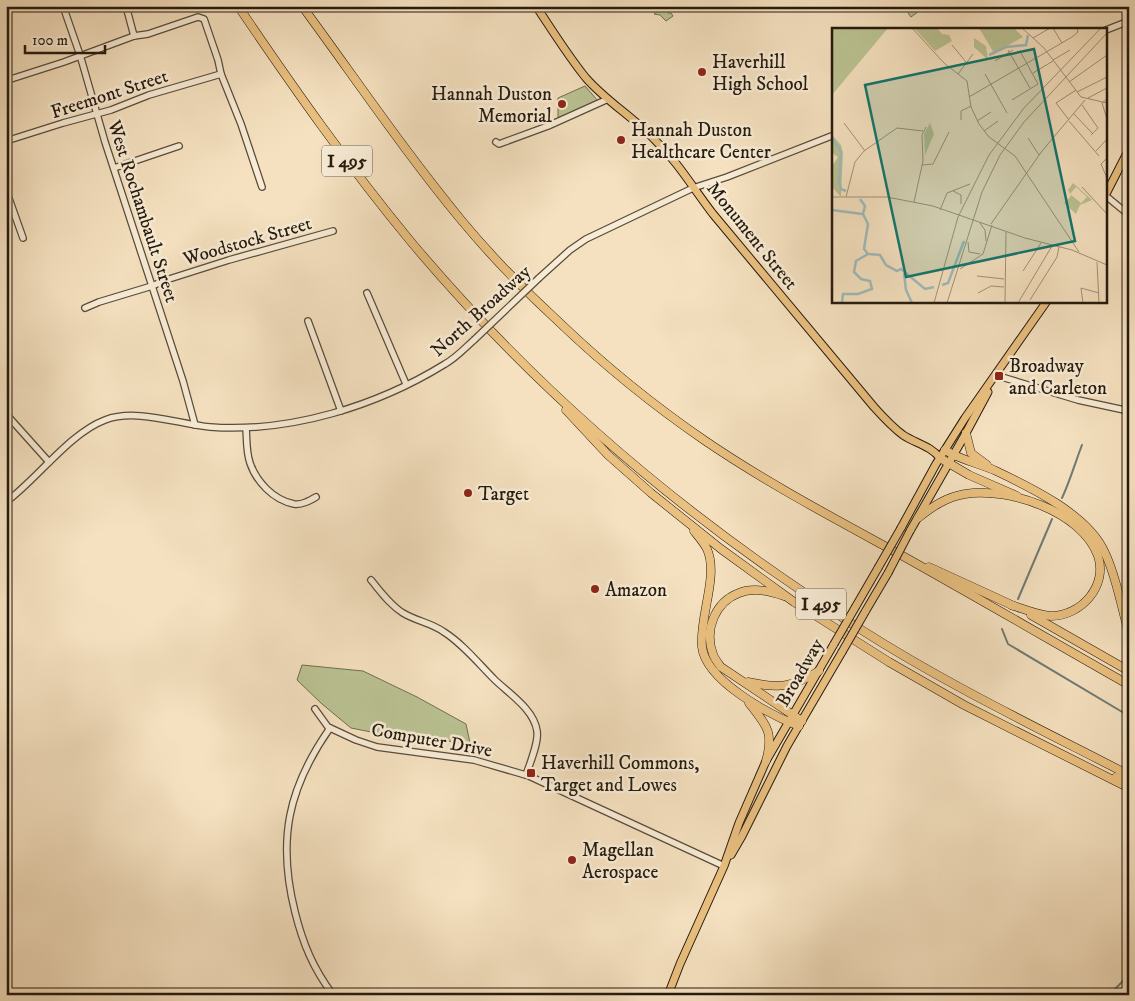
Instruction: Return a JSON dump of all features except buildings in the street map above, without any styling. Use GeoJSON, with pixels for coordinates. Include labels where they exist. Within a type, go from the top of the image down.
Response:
{"type":"FeatureCollection","features":[{"type":"Feature","properties":{"kind":"highway","name":"I 495"},"geometry":{"type":"LineString","coordinates":[[238,6],[321,127],[386,210],[463,300],[546,385],[621,453],[688,508],[760,563],[838,616],[952,684],[1129,774]]}},
{"type":"Feature","properties":{"kind":"highway","name":"I 495"},"geometry":{"type":"LineString","coordinates":[[302,6],[404,147],[463,223],[522,286],[561,324],[658,406],[704,440],[792,495],[1129,685]]}},
{"type":"Feature","properties":{"kind":"highway"},"geometry":{"type":"LineString","coordinates":[[546,385],[608,455],[651,493],[690,525],[791,599],[889,662],[964,705],[1129,788]]}},
{"type":"Feature","properties":{"kind":"highway"},"geometry":{"type":"LineString","coordinates":[[966,433],[971,453],[992,469]]}},
{"type":"Feature","properties":{"kind":"highway"},"geometry":{"type":"LineString","coordinates":[[945,450],[953,455],[992,469],[1081,520],[1097,538],[1105,553],[1129,634]]}},
{"type":"Feature","properties":{"kind":"highway"},"geometry":{"type":"LineString","coordinates":[[938,455],[969,475],[1055,513],[1087,537],[1098,557],[1100,573],[1095,588],[1091,596],[1079,608],[1065,614],[1051,616],[1038,614],[1011,605]]}},
{"type":"Feature","properties":{"kind":"highway"},"geometry":{"type":"LineString","coordinates":[[918,518],[946,499],[965,494],[988,493],[1021,498]]}},
{"type":"Feature","properties":{"kind":"highway"},"geometry":{"type":"LineString","coordinates":[[690,525],[707,550],[711,575],[702,623],[702,649],[709,666],[728,685],[745,698],[763,709],[801,723]]}},
{"type":"Feature","properties":{"kind":"highway"},"geometry":{"type":"LineString","coordinates":[[892,550],[1011,605],[1129,671]]}},
{"type":"Feature","properties":{"kind":"highway"},"geometry":{"type":"LineString","coordinates":[[791,599],[763,590],[749,590],[739,593],[724,602],[715,613],[710,629],[713,655],[721,666],[766,696],[791,718]]}},
{"type":"Feature","properties":{"kind":"highway"},"geometry":{"type":"LineString","coordinates":[[740,680],[763,685],[782,686],[802,682],[819,671]]}},
{"type":"Feature","properties":{"kind":"highway"},"geometry":{"type":"LineString","coordinates":[[745,698],[767,727],[770,738],[766,761]]}},
{"type":"Feature","properties":{"kind":"highway"},"geometry":{"type":"LineString","coordinates":[[1070,758],[1129,782]]}},
{"type":"Feature","properties":{"kind":"main road","name":"Monument Street"},"geometry":{"type":"LineString","coordinates":[[536,6],[587,79],[654,138],[688,177],[693,188],[712,214],[890,424],[904,436],[938,455]]}},
{"type":"Feature","properties":{"kind":"main road"},"geometry":{"type":"LineString","coordinates":[[1108,191],[1129,149]]}},
{"type":"Feature","properties":{"kind":"main road","name":"Broadway"},"geometry":{"type":"LineString","coordinates":[[668,995],[724,866],[739,823],[766,761],[901,528],[938,455],[945,450],[965,418],[1046,302]]}},
{"type":"Feature","properties":{"kind":"main road","name":"Broadway"},"geometry":{"type":"LineString","coordinates":[[724,866],[742,836],[769,780],[966,433],[995,375]]}},
{"type":"Feature","properties":{"kind":"street","name":"West Rochambault Street"},"geometry":{"type":"LineString","coordinates":[[63,6],[80,56],[96,114],[184,381],[195,425]]}},
{"type":"Feature","properties":{"kind":"street"},"geometry":{"type":"LineString","coordinates":[[126,6],[134,36]]}},
{"type":"Feature","properties":{"kind":"street"},"geometry":{"type":"LineString","coordinates":[[12,79],[134,36],[148,34],[198,17],[204,19],[218,60],[220,74],[241,124],[262,187]]}},
{"type":"Feature","properties":{"kind":"street"},"geometry":{"type":"LineString","coordinates":[[1108,29],[1129,21]]}},
{"type":"Feature","properties":{"kind":"street","name":"Freemont Street"},"geometry":{"type":"LineString","coordinates":[[6,141],[111,110],[149,94],[220,74]]}},
{"type":"Feature","properties":{"kind":"street"},"geometry":{"type":"LineString","coordinates":[[496,142],[500,144],[532,132],[608,99]]}},
{"type":"Feature","properties":{"kind":"street","name":"North Broadway"},"geometry":{"type":"LineString","coordinates":[[6,502],[49,462],[91,427],[112,417],[145,417],[195,425],[246,428],[280,425],[363,404],[446,364],[570,250],[586,239],[693,188],[727,177],[832,136]]}},
{"type":"Feature","properties":{"kind":"street"},"geometry":{"type":"LineString","coordinates":[[114,168],[180,146]]}},
{"type":"Feature","properties":{"kind":"street"},"geometry":{"type":"LineString","coordinates":[[6,190],[23,238]]}},
{"type":"Feature","properties":{"kind":"street"},"geometry":{"type":"LineString","coordinates":[[1108,197],[1129,215]]}},
{"type":"Feature","properties":{"kind":"street","name":"Woodstock Street"},"geometry":{"type":"LineString","coordinates":[[84,308],[229,260],[333,231]]}},
{"type":"Feature","properties":{"kind":"street"},"geometry":{"type":"LineString","coordinates":[[368,292],[406,384]]}},
{"type":"Feature","properties":{"kind":"street"},"geometry":{"type":"LineString","coordinates":[[308,321],[341,411]]}},
{"type":"Feature","properties":{"kind":"street"},"geometry":{"type":"LineString","coordinates":[[995,375],[1054,393],[1129,412]]}},
{"type":"Feature","properties":{"kind":"street"},"geometry":{"type":"LineString","coordinates":[[6,414],[49,462]]}},
{"type":"Feature","properties":{"kind":"street"},"geometry":{"type":"LineString","coordinates":[[246,428],[247,450],[250,463],[266,489],[294,504],[316,497]]}},
{"type":"Feature","properties":{"kind":"street"},"geometry":{"type":"LineString","coordinates":[[371,580],[392,605],[404,613],[432,624],[446,632],[530,714],[537,730],[526,775]]}},
{"type":"Feature","properties":{"kind":"street","name":"Computer Drive"},"geometry":{"type":"LineString","coordinates":[[314,709],[330,728],[376,747],[474,760],[526,775],[724,866]]}},
{"type":"Feature","properties":{"kind":"street"},"geometry":{"type":"LineString","coordinates":[[330,728],[317,747],[297,789],[290,811],[285,854],[290,894],[302,940],[310,959],[333,995]]}},
{"type":"Feature","properties":{"kind":"green space"},"geometry":{"type":"Polygon","coordinates":[[[665,6],[668,13],[671,13],[673,16],[666,21],[660,15],[654,14],[665,6]]]}},
{"type":"Feature","properties":{"kind":"green space"},"geometry":{"type":"Polygon","coordinates":[[[903,6],[926,6],[911,17],[903,6]]]}},
{"type":"Feature","properties":{"kind":"green space"},"geometry":{"type":"Polygon","coordinates":[[[585,86],[598,101],[558,118],[558,98],[585,86]]]}},
{"type":"Feature","properties":{"kind":"green space"},"geometry":{"type":"Polygon","coordinates":[[[302,665],[363,671],[417,697],[466,724],[470,743],[391,736],[351,728],[297,680],[302,665]]]}},
{"type":"Feature","properties":{"kind":"waterway"},"geometry":{"type":"LineString","coordinates":[[1062,498],[1082,445]]}},
{"type":"Feature","properties":{"kind":"waterway"},"geometry":{"type":"LineString","coordinates":[[1018,599],[1052,519]]}},
{"type":"Feature","properties":{"kind":"waterway"},"geometry":{"type":"LineString","coordinates":[[1002,629],[1008,644],[1129,716]]}},
{"type":"Feature","properties":{"kind":"waterway"},"geometry":{"type":"LineString","coordinates":[[1109,995],[1129,975]]}},
{"type":"Feature","properties":{"kind":"place","name":"Haverhill High School"},"geometry":{"type":"Point","coordinates":[702,72]}},
{"type":"Feature","properties":{"kind":"place","name":"Hannah Duston Memorial"},"geometry":{"type":"Point","coordinates":[562,104]}},
{"type":"Feature","properties":{"kind":"place","name":"Hannah Duston Healthcare Center"},"geometry":{"type":"Point","coordinates":[621,140]}},
{"type":"Feature","properties":{"kind":"place","name":"Broadway and Carleton"},"geometry":{"type":"Point","coordinates":[999,376]}},
{"type":"Feature","properties":{"kind":"place","name":"Target"},"geometry":{"type":"Point","coordinates":[468,493]}},
{"type":"Feature","properties":{"kind":"place","name":"Amazon"},"geometry":{"type":"Point","coordinates":[595,589]}},
{"type":"Feature","properties":{"kind":"place","name":"Haverhill Commons, Target and Lowes"},"geometry":{"type":"Point","coordinates":[531,773]}},
{"type":"Feature","properties":{"kind":"place","name":"Magellan Aerospace"},"geometry":{"type":"Point","coordinates":[572,860]}}]}
